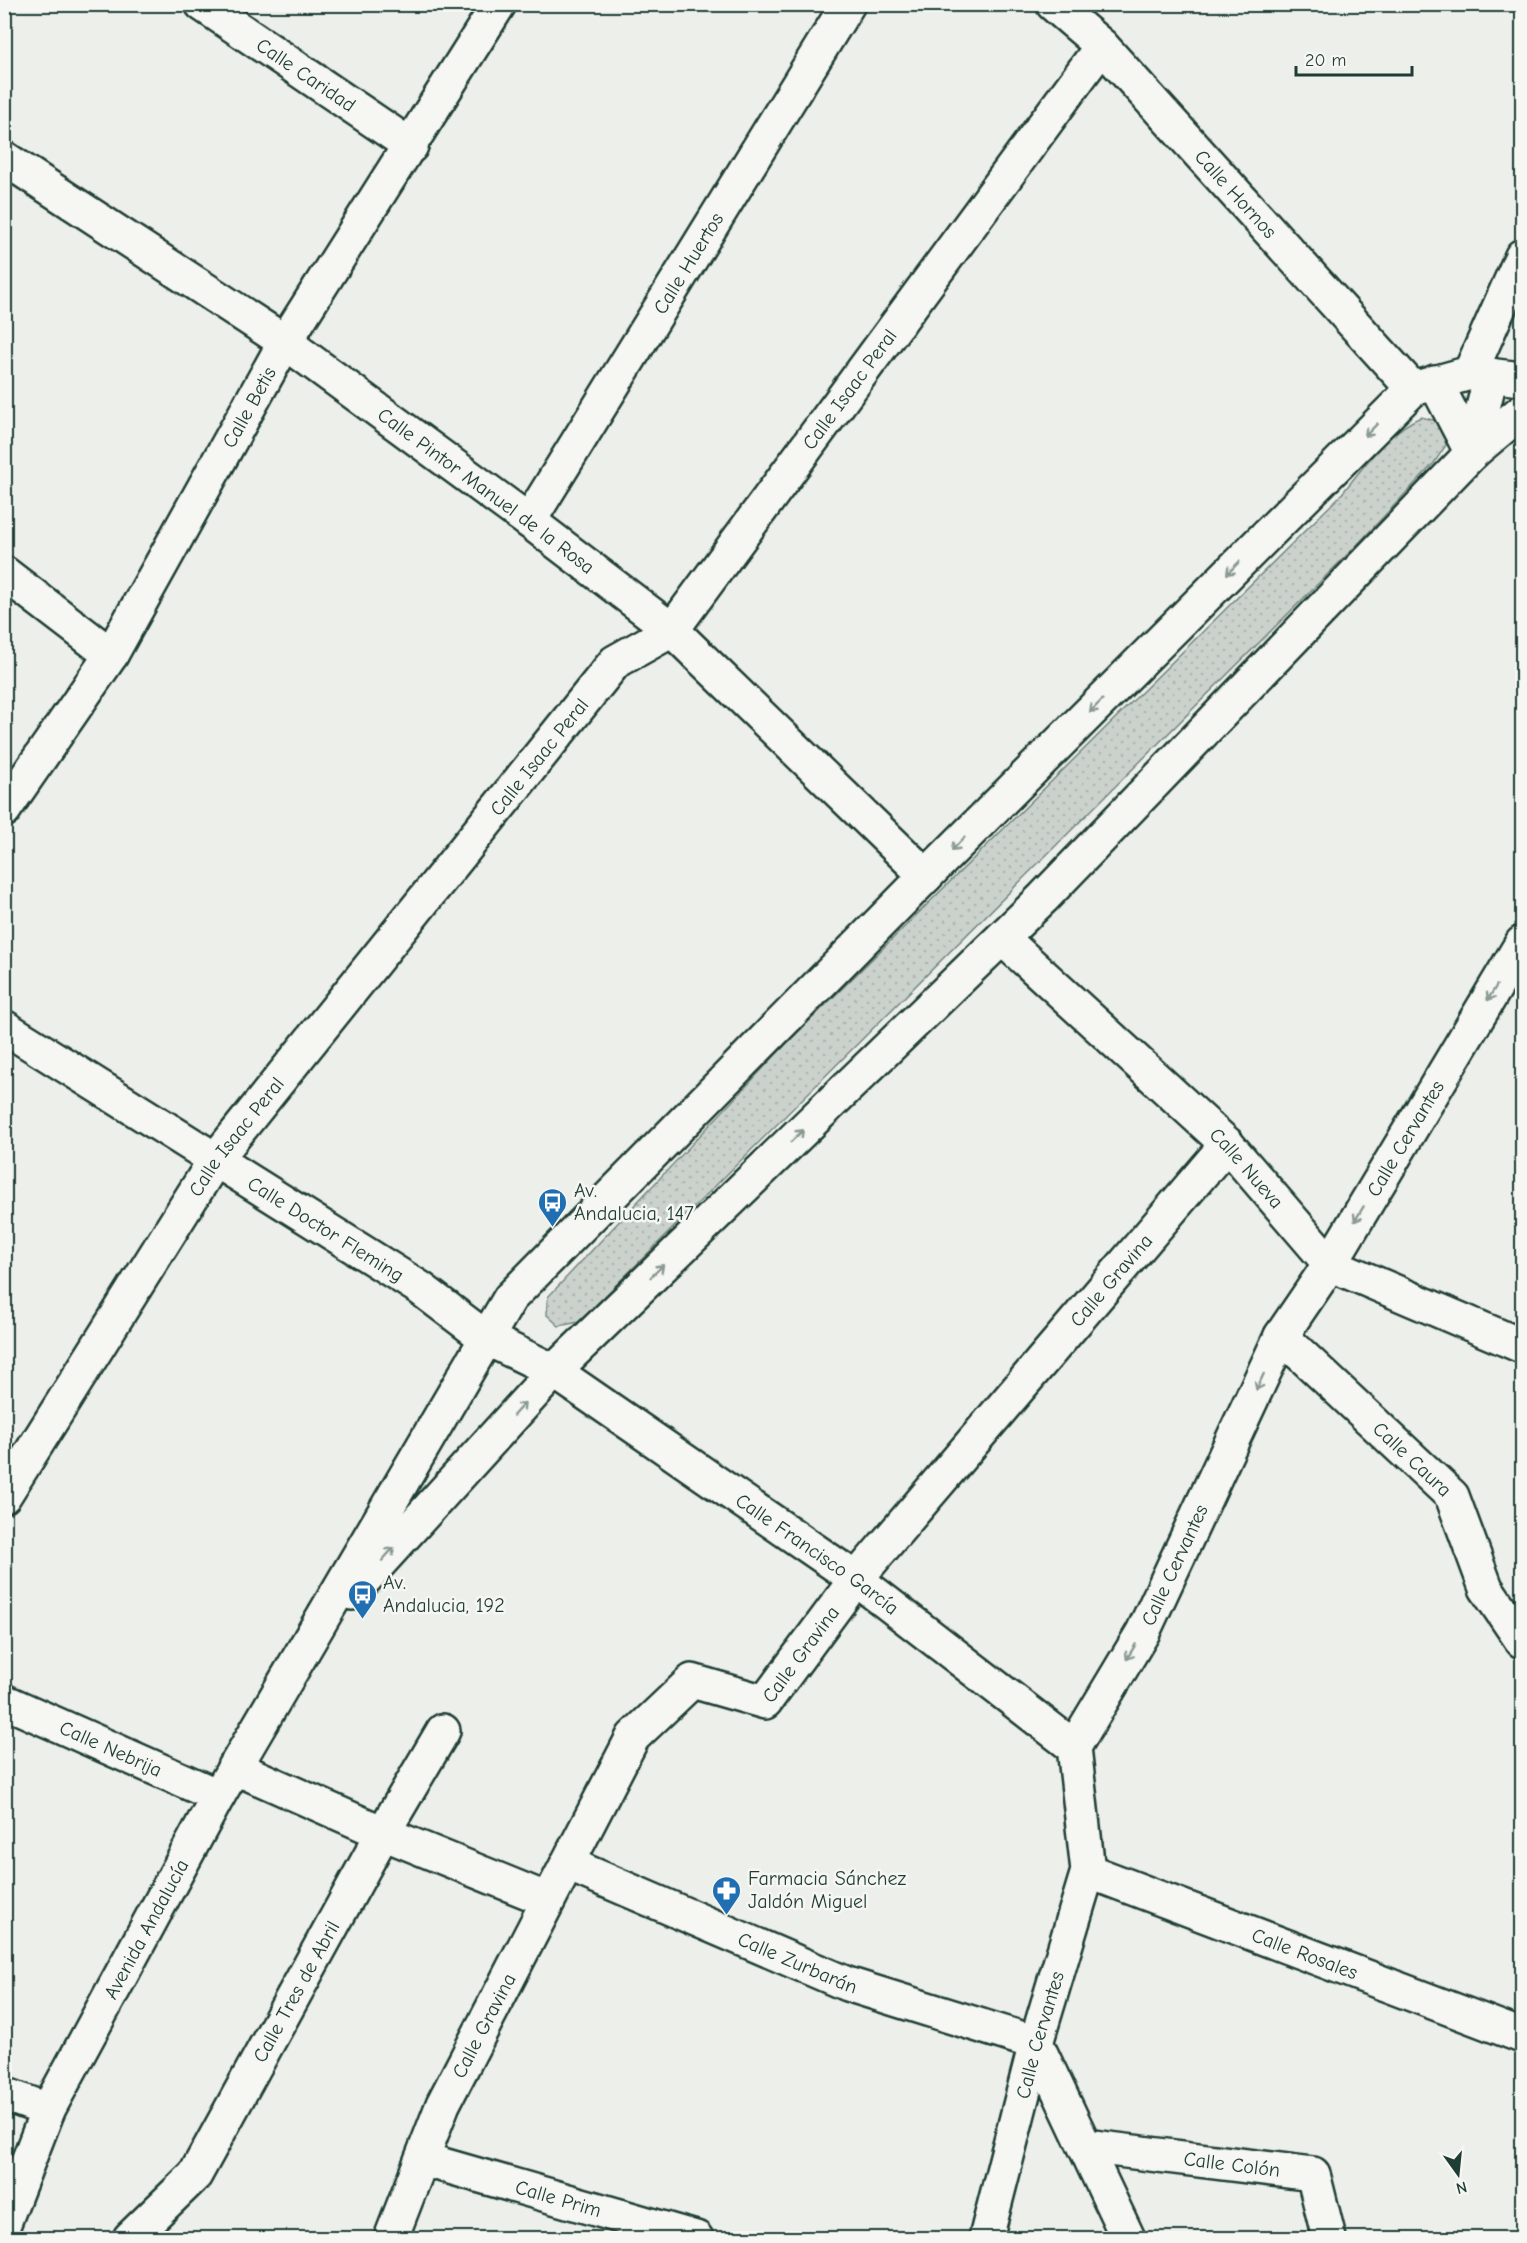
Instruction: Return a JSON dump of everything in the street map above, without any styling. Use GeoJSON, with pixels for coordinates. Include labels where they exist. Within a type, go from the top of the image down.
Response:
{"type":"FeatureCollection","features":[{"type":"Feature","properties":{"kind":"street","name":"Calle Caridad"},"geometry":{"type":"LineString","coordinates":[[202,4],[411,146]]}},
{"type":"Feature","properties":{"kind":"street","name":"Calle Betis"},"geometry":{"type":"LineString","coordinates":[[4,810],[111,655],[285,342],[499,4]]}},
{"type":"Feature","properties":{"kind":"street","name":"Calle Huertos"},"geometry":{"type":"LineString","coordinates":[[529,521],[848,4]]}},
{"type":"Feature","properties":{"kind":"street","name":"Calle Hornos"},"geometry":{"type":"LineString","coordinates":[[1053,4],[1102,46],[1424,385],[1472,453]]}},
{"type":"Feature","properties":{"kind":"street","name":"Calle Isaac Peral"},"geometry":{"type":"LineString","coordinates":[[4,1496],[215,1160],[615,662],[672,630],[1102,46]]}},
{"type":"Feature","properties":{"kind":"street","name":"Calle Pintor Manuel de la Rosa"},"geometry":{"type":"LineString","coordinates":[[4,158],[285,342],[529,521],[672,630],[926,876]]}},
{"type":"Feature","properties":{"kind":"street"},"geometry":{"type":"LineString","coordinates":[[1472,453],[1495,376],[1522,256]]}},
{"type":"Feature","properties":{"kind":"street"},"geometry":{"type":"LineString","coordinates":[[306,1644],[510,1298],[926,876],[1424,385],[1495,376]]}},
{"type":"Feature","properties":{"kind":"street"},"geometry":{"type":"LineString","coordinates":[[306,1644],[554,1371],[1002,939],[1472,453],[1522,411]]}},
{"type":"Feature","properties":{"kind":"street"},"geometry":{"type":"LineString","coordinates":[[4,573],[111,655]]}},
{"type":"Feature","properties":{"kind":"street","name":"Calle Nueva"},"geometry":{"type":"LineString","coordinates":[[1002,939],[1227,1144],[1330,1264],[1522,1346]]}},
{"type":"Feature","properties":{"kind":"street","name":"Calle Cervantes"},"geometry":{"type":"LineString","coordinates":[[986,2238],[1036,2043],[1088,1871],[1074,1747],[1143,1632],[1281,1336],[1330,1264],[1522,943]]}},
{"type":"Feature","properties":{"kind":"street","name":"Calle Doctor Fleming"},"geometry":{"type":"LineString","coordinates":[[4,1026],[420,1288],[486,1338],[554,1371]]}},
{"type":"Feature","properties":{"kind":"street","name":"Calle Gravina"},"geometry":{"type":"LineString","coordinates":[[391,2238],[443,2104],[633,1737],[693,1681],[765,1702],[856,1579],[1227,1144]]}},
{"type":"Feature","properties":{"kind":"street","name":"Calle Caura"},"geometry":{"type":"LineString","coordinates":[[1281,1336],[1452,1496],[1486,1588],[1522,1641]]}},
{"type":"Feature","properties":{"kind":"street","name":"Calle Francisco García"},"geometry":{"type":"LineString","coordinates":[[554,1371],[856,1579],[1074,1747]]}},
{"type":"Feature","properties":{"kind":"street","name":"Avenida Andalucía"},"geometry":{"type":"LineString","coordinates":[[4,2223],[48,2110],[234,1767],[306,1644]]}},
{"type":"Feature","properties":{"kind":"street","name":"Calle Nebrija"},"geometry":{"type":"LineString","coordinates":[[4,1701],[218,1796]]}},
{"type":"Feature","properties":{"kind":"street","name":"Calle Tres de Abril"},"geometry":{"type":"LineString","coordinates":[[130,2238],[195,2175],[383,1833],[443,1731]]}},
{"type":"Feature","properties":{"kind":"street"},"geometry":{"type":"LineString","coordinates":[[234,1767],[383,1833],[548,1900]]}},
{"type":"Feature","properties":{"kind":"street","name":"Calle Zurbarán"},"geometry":{"type":"LineString","coordinates":[[568,1864],[848,1984],[1036,2043]]}},
{"type":"Feature","properties":{"kind":"street","name":"Calle Rosales"},"geometry":{"type":"LineString","coordinates":[[1088,1871],[1522,2036]]}},
{"type":"Feature","properties":{"kind":"street"},"geometry":{"type":"LineString","coordinates":[[1036,2043],[1128,2238]]}},
{"type":"Feature","properties":{"kind":"street"},"geometry":{"type":"LineString","coordinates":[[4,2094],[48,2110]]}},
{"type":"Feature","properties":{"kind":"street","name":"Calle Colón"},"geometry":{"type":"LineString","coordinates":[[1085,2146],[1313,2174],[1329,2238]]}},
{"type":"Feature","properties":{"kind":"street","name":"Calle Prim"},"geometry":{"type":"LineString","coordinates":[[422,2159],[696,2238]]}},
{"type":"Feature","properties":{"kind":"shaded area"},"geometry":{"type":"Polygon","coordinates":[[[1421,417],[1441,422],[1446,445],[1434,463],[1356,546],[579,1322],[559,1326],[547,1315],[548,1297],[787,1043],[1340,496],[1386,441],[1421,417]]]}},
{"type":"Feature","properties":{"kind":"place","name":"Av. Andalucia, 147"},"geometry":{"type":"Point","coordinates":[553,1228]}},
{"type":"Feature","properties":{"kind":"place","name":"Av. Andalucia, 192"},"geometry":{"type":"Point","coordinates":[362,1620]}},
{"type":"Feature","properties":{"kind":"place","name":"Farmacia Sánchez Jaldón Miguel"},"geometry":{"type":"Point","coordinates":[727,1916]}}]}
